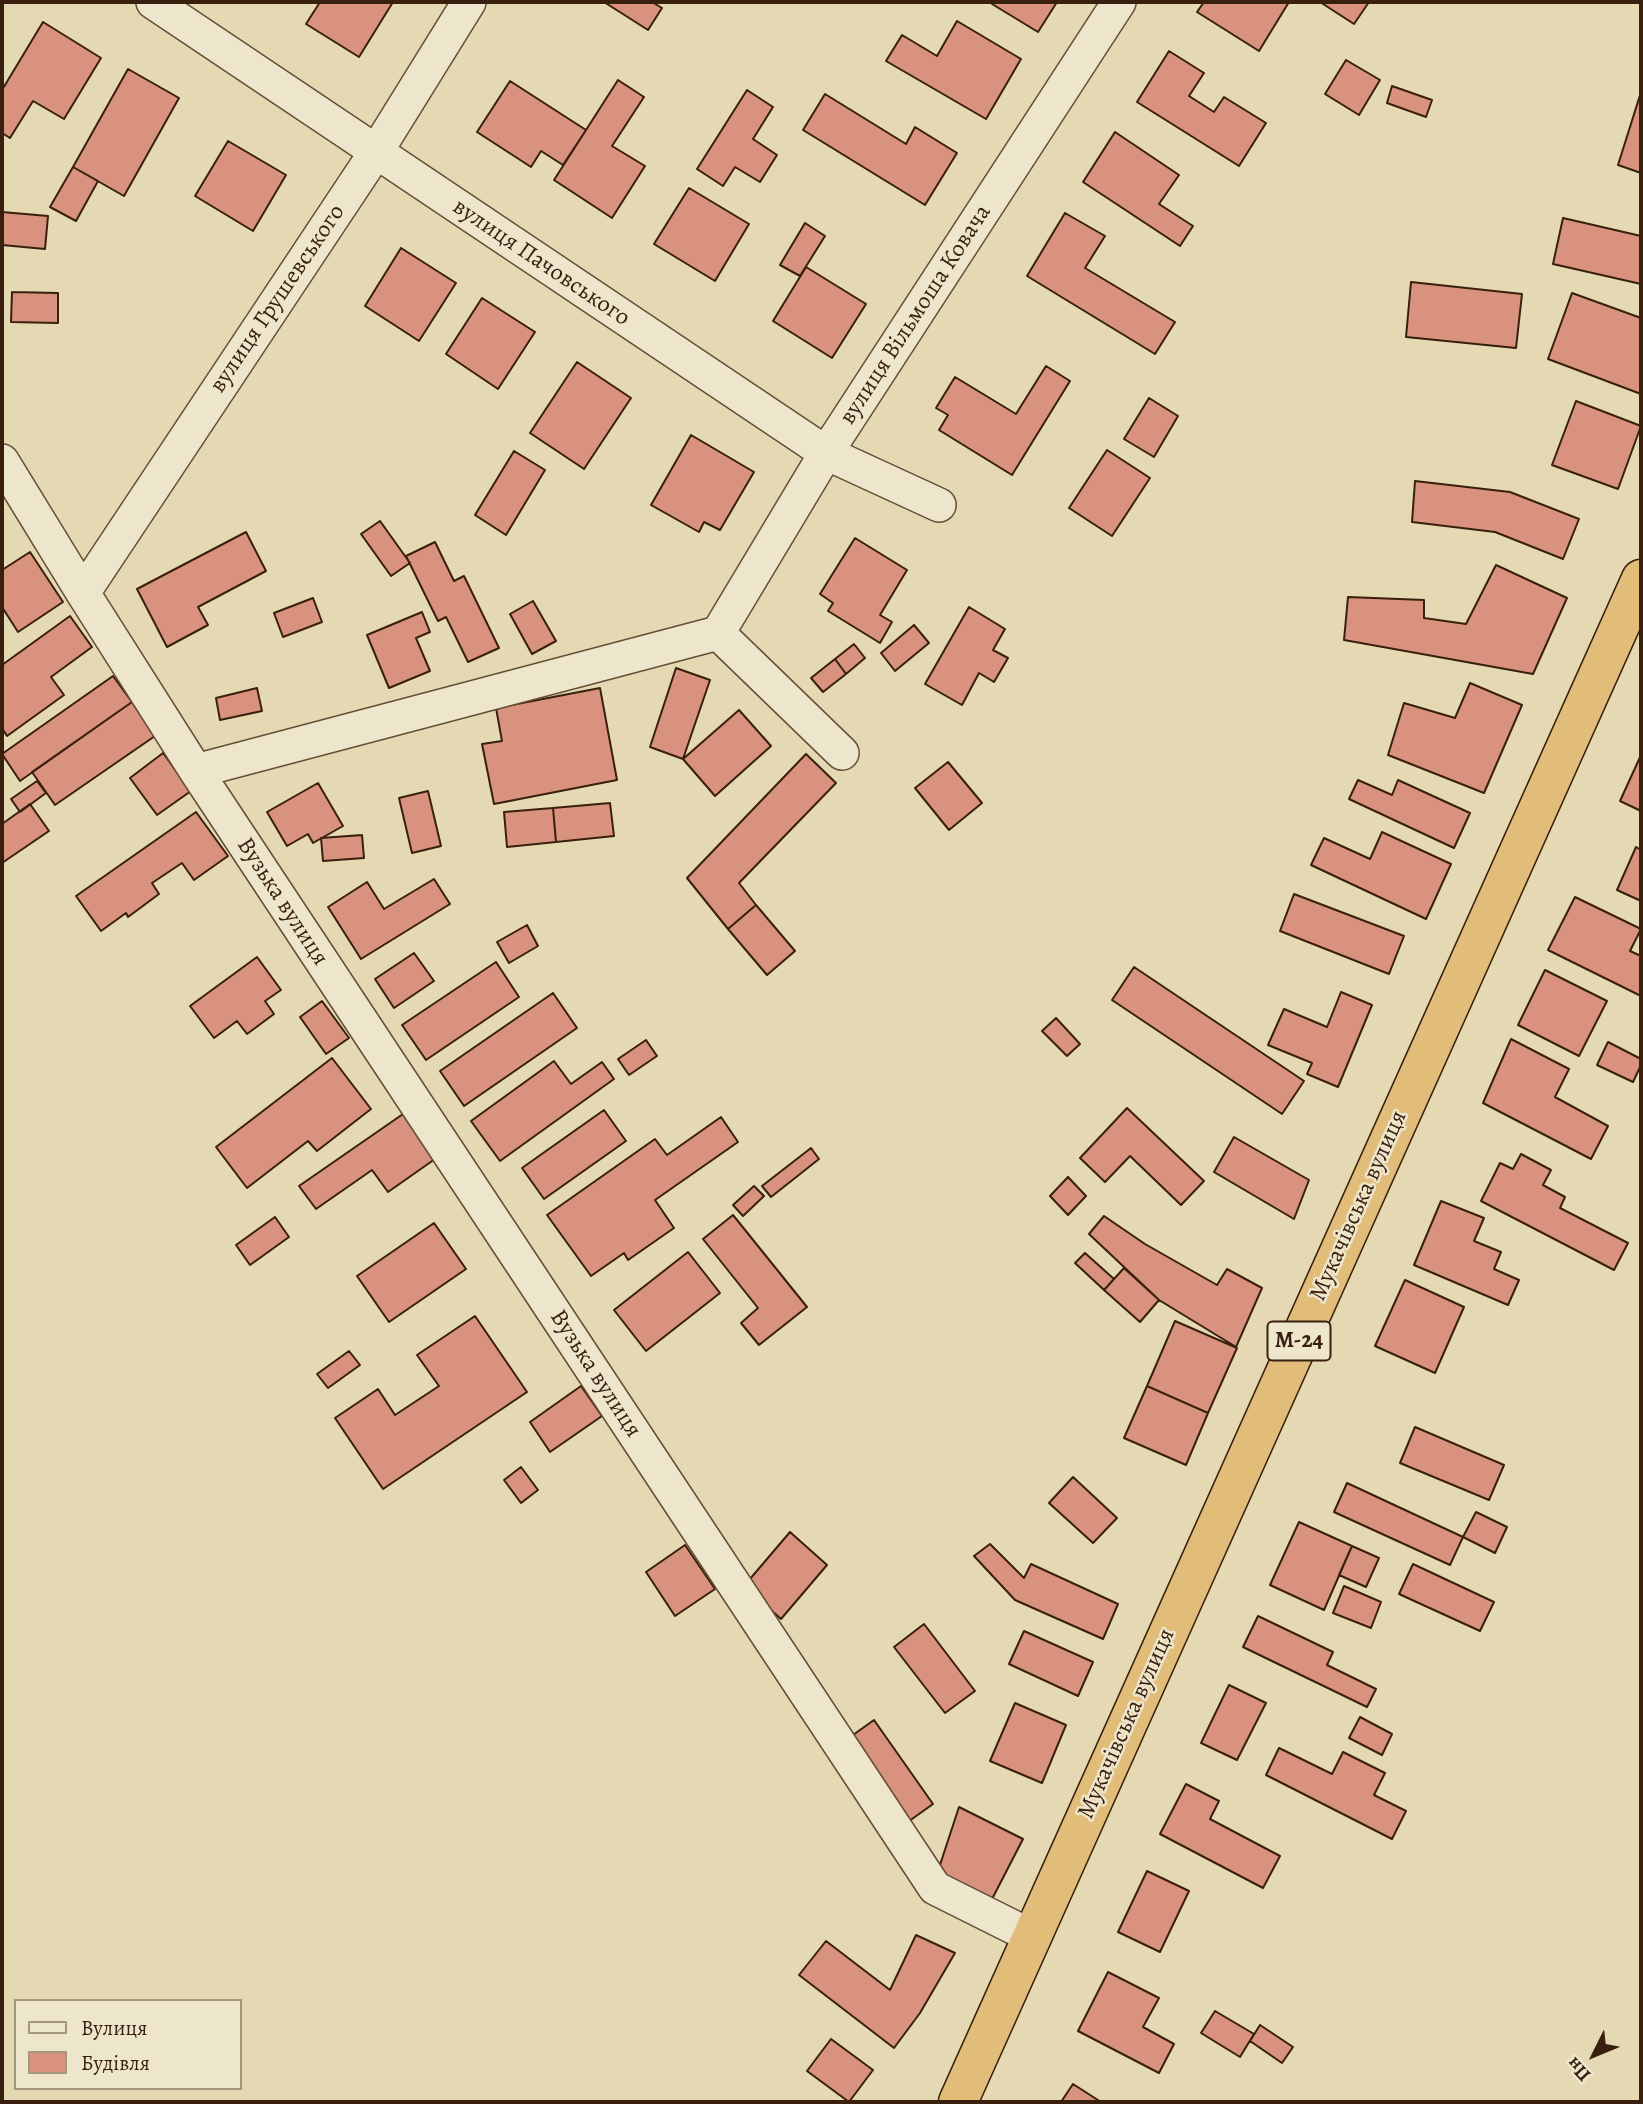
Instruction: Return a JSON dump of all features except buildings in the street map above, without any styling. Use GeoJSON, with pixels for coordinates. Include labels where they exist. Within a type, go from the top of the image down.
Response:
{"type":"FeatureCollection","features":[{"type":"Feature","properties":{"kind":"highway","name":"Мукачівська вулиця"},"geometry":{"type":"LineString","coordinates":[[958,2102],[1641,579]]}},
{"type":"Feature","properties":{"kind":"street","name":"вулиця Пачовського"},"geometry":{"type":"LineString","coordinates":[[153,2],[826,453],[939,505]]}},
{"type":"Feature","properties":{"kind":"street","name":"вулиця Грушевського"},"geometry":{"type":"LineString","coordinates":[[83,593],[376,152],[469,2]]}},
{"type":"Feature","properties":{"kind":"street","name":"вулиця Вільмоша Ковача"},"geometry":{"type":"LineString","coordinates":[[718,633],[826,453],[1119,2]]}},
{"type":"Feature","properties":{"kind":"street","name":"Вузька вулиця"},"geometry":{"type":"LineString","coordinates":[[2,461],[196,771],[935,1888],[1031,1936]]}},
{"type":"Feature","properties":{"kind":"street"},"geometry":{"type":"LineString","coordinates":[[196,771],[718,633],[842,753]]}}]}
